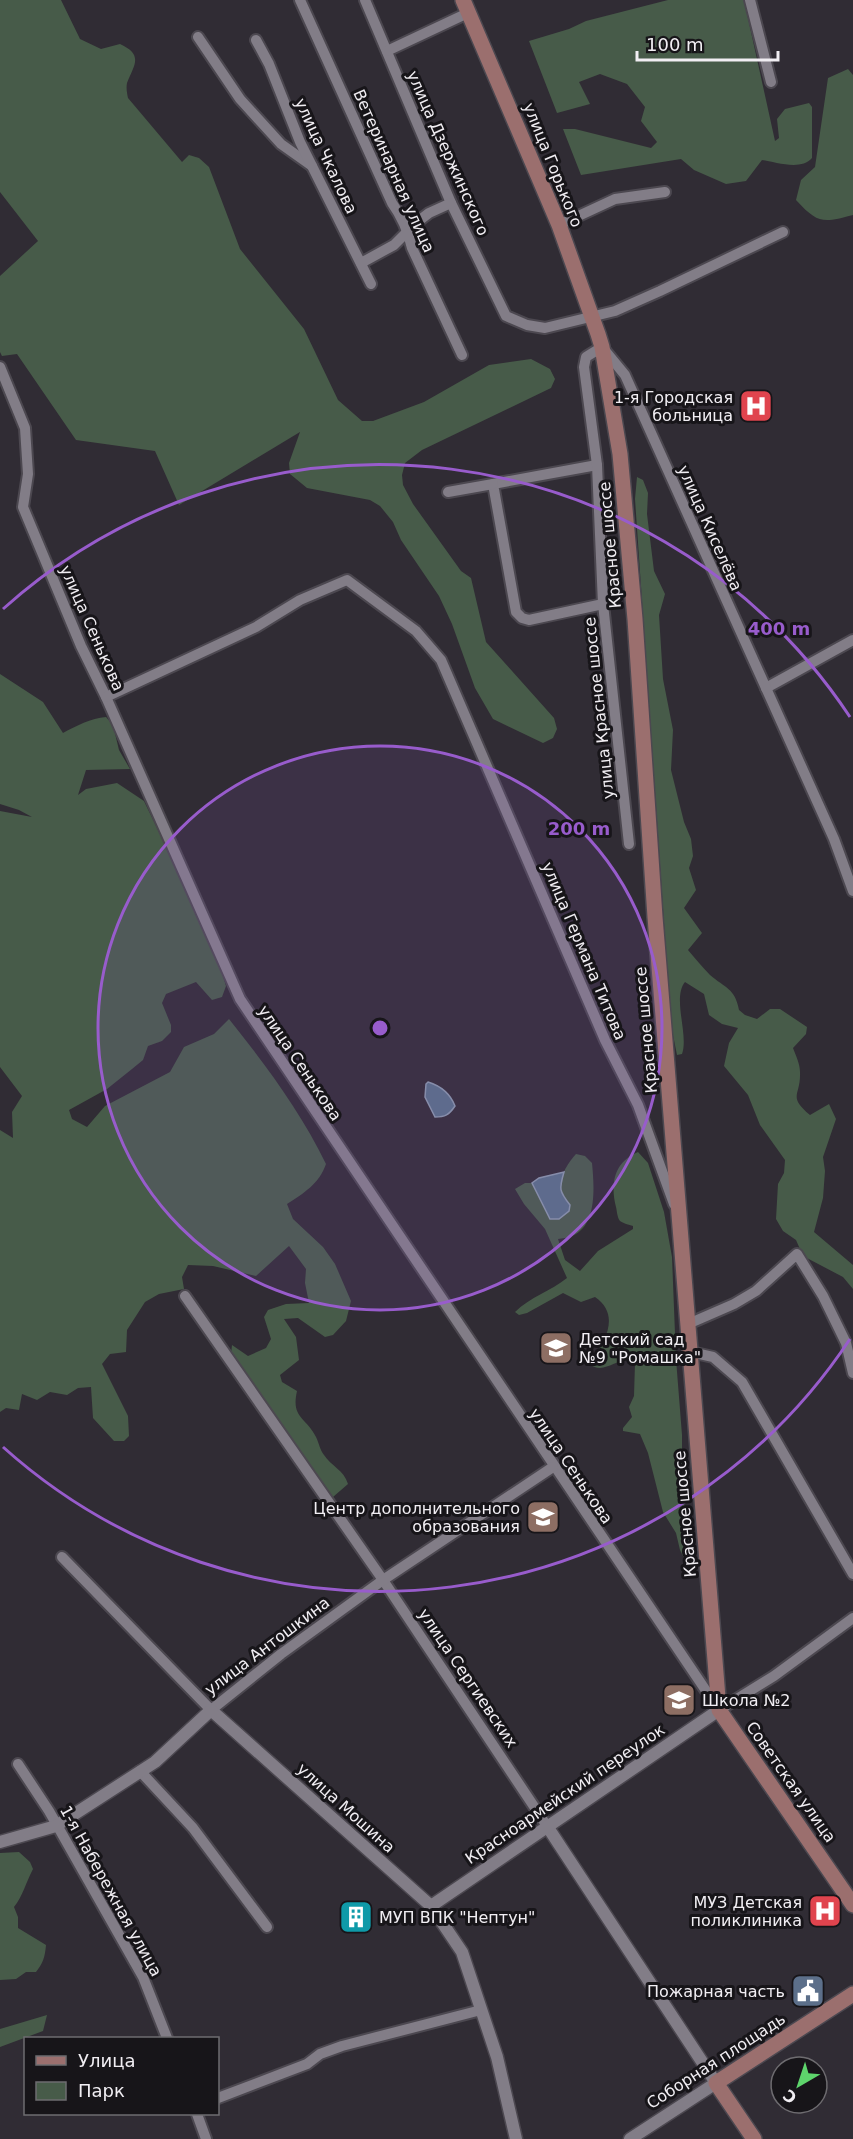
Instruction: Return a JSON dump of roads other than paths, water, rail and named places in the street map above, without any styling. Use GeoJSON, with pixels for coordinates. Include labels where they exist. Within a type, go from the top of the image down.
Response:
{"type":"FeatureCollection","features":[{"type":"Feature","properties":{"kind":"main road","name":"улица Горького"},"geometry":{"type":"LineString","coordinates":[[466,6],[559,225],[602,347]]}},
{"type":"Feature","properties":{"kind":"main road","name":"Красное шоссе"},"geometry":{"type":"LineString","coordinates":[[602,347],[620,454],[635,619],[655,917],[719,1710]]}},
{"type":"Feature","properties":{"kind":"main road","name":"Советская улица"},"geometry":{"type":"LineString","coordinates":[[719,1710],[853,1905]]}},
{"type":"Feature","properties":{"kind":"main road","name":"Соборная площадь"},"geometry":{"type":"LineString","coordinates":[[716,2083],[853,1994]]}},
{"type":"Feature","properties":{"kind":"main road"},"geometry":{"type":"LineString","coordinates":[[716,2083],[754,2139]]}},
{"type":"Feature","properties":{"kind":"street","name":"Ветеринарная улица"},"geometry":{"type":"LineString","coordinates":[[300,0],[392,203],[402,216],[412,248],[462,355]]}},
{"type":"Feature","properties":{"kind":"street","name":"улица Дзержинского"},"geometry":{"type":"LineString","coordinates":[[365,0],[451,203],[507,316],[526,325],[545,328],[592,317]]}},
{"type":"Feature","properties":{"kind":"street"},"geometry":{"type":"LineString","coordinates":[[750,0],[771,82]]}},
{"type":"Feature","properties":{"kind":"street"},"geometry":{"type":"LineString","coordinates":[[387,51],[466,6]]}},
{"type":"Feature","properties":{"kind":"street"},"geometry":{"type":"LineString","coordinates":[[198,37],[240,99],[281,144],[313,167]]}},
{"type":"Feature","properties":{"kind":"street","name":"улица Чкалова"},"geometry":{"type":"LineString","coordinates":[[256,40],[269,64],[300,142],[371,284]]}},
{"type":"Feature","properties":{"kind":"street"},"geometry":{"type":"LineString","coordinates":[[559,225],[615,199],[665,192]]}},
{"type":"Feature","properties":{"kind":"street"},"geometry":{"type":"LineString","coordinates":[[361,262],[394,245],[429,213],[451,203]]}},
{"type":"Feature","properties":{"kind":"street"},"geometry":{"type":"LineString","coordinates":[[592,317],[615,311],[660,291],[783,232]]}},
{"type":"Feature","properties":{"kind":"street","name":"улица Красное шоссе"},"geometry":{"type":"LineString","coordinates":[[602,347],[586,357],[584,368],[597,465],[603,604],[629,844]]}},
{"type":"Feature","properties":{"kind":"street","name":"улица Киселёва"},"geometry":{"type":"LineString","coordinates":[[602,347],[625,375],[834,839],[853,891]]}},
{"type":"Feature","properties":{"kind":"street","name":"улица Сенькова"},"geometry":{"type":"LineString","coordinates":[[0,367],[25,428],[28,474],[23,507],[81,646],[106,697],[240,999],[553,1467],[719,1710]]}},
{"type":"Feature","properties":{"kind":"street"},"geometry":{"type":"LineString","coordinates":[[448,492],[597,465]]}},
{"type":"Feature","properties":{"kind":"street","name":"улица Красное шоссе"},"geometry":{"type":"LineString","coordinates":[[493,484],[516,612],[522,618],[529,620],[603,604]]}},
{"type":"Feature","properties":{"kind":"street","name":"улица Германа Титова"},"geometry":{"type":"LineString","coordinates":[[106,697],[256,627],[300,600],[347,580],[416,631],[441,660],[605,1040],[638,1105],[680,1218]]}},
{"type":"Feature","properties":{"kind":"street"},"geometry":{"type":"LineString","coordinates":[[766,688],[853,640]]}},
{"type":"Feature","properties":{"kind":"street"},"geometry":{"type":"LineString","coordinates":[[688,1324],[756,1291],[797,1254],[823,1296],[846,1343],[853,1373]]}},
{"type":"Feature","properties":{"kind":"street","name":"улица Сергиевских"},"geometry":{"type":"LineString","coordinates":[[185,1296],[383,1580],[716,2083]]}},
{"type":"Feature","properties":{"kind":"street"},"geometry":{"type":"LineString","coordinates":[[691,1352],[713,1357],[742,1382],[853,1574]]}},
{"type":"Feature","properties":{"kind":"street","name":"улица Антошкина"},"geometry":{"type":"LineString","coordinates":[[0,1842],[56,1826],[155,1762],[211,1710],[281,1654],[383,1580],[553,1467]]}},
{"type":"Feature","properties":{"kind":"street","name":"улица Мошина"},"geometry":{"type":"LineString","coordinates":[[62,1557],[211,1710],[431,1906],[462,1952],[497,2057],[516,2139]]}},
{"type":"Feature","properties":{"kind":"street"},"geometry":{"type":"LineString","coordinates":[[719,1710],[774,1676],[853,1618]]}},
{"type":"Feature","properties":{"kind":"street"},"geometry":{"type":"LineString","coordinates":[[692,1671],[706,1671],[715,1666]]}},
{"type":"Feature","properties":{"kind":"street","name":"Красноармейский переулок"},"geometry":{"type":"LineString","coordinates":[[431,1906],[719,1710]]}},
{"type":"Feature","properties":{"kind":"street","name":"1-я Набережная улица"},"geometry":{"type":"LineString","coordinates":[[18,1764],[49,1810],[143,1977],[167,2037]]}},
{"type":"Feature","properties":{"kind":"street"},"geometry":{"type":"LineString","coordinates":[[140,1772],[193,1828],[267,1927]]}},
{"type":"Feature","properties":{"kind":"street"},"geometry":{"type":"LineString","coordinates":[[219,2098],[307,2064],[320,2054],[342,2046],[481,2010]]}},
{"type":"Feature","properties":{"kind":"street","name":"Соборная площадь"},"geometry":{"type":"LineString","coordinates":[[631,2139],[716,2083]]}},
{"type":"Feature","properties":{"kind":"street"},"geometry":{"type":"LineString","coordinates":[[196,2115],[207,2139]]}},
{"type":"Feature","properties":{"kind":"water"},"geometry":{"type":"Polygon","coordinates":[[[428,1082],[450,1097],[455,1106],[451,1112],[442,1117],[435,1117],[425,1097],[428,1082]]]}},
{"type":"Feature","properties":{"kind":"water"},"geometry":{"type":"Polygon","coordinates":[[[564,1172],[561,1190],[570,1205],[569,1211],[559,1219],[550,1219],[532,1183],[539,1178],[564,1172]]]}},
{"type":"Feature","properties":{"kind":"place","name":"1-я Городская больница"},"geometry":{"type":"Point","coordinates":[756,406]}},
{"type":"Feature","properties":{"kind":"place","name":"Детский сад №9 \"Ромашка\""},"geometry":{"type":"Point","coordinates":[556,1348]}},
{"type":"Feature","properties":{"kind":"place","name":"Центр дополнительного образования"},"geometry":{"type":"Point","coordinates":[543,1517]}},
{"type":"Feature","properties":{"kind":"place","name":"Школа №2"},"geometry":{"type":"Point","coordinates":[679,1700]}},
{"type":"Feature","properties":{"kind":"place","name":"МУЗ Детская поликлиника"},"geometry":{"type":"Point","coordinates":[825,1911]}},
{"type":"Feature","properties":{"kind":"place","name":"МУП ВПК \"Нептун\""},"geometry":{"type":"Point","coordinates":[356,1917]}},
{"type":"Feature","properties":{"kind":"place","name":"Пожарная часть"},"geometry":{"type":"Point","coordinates":[808,1991]}}]}
